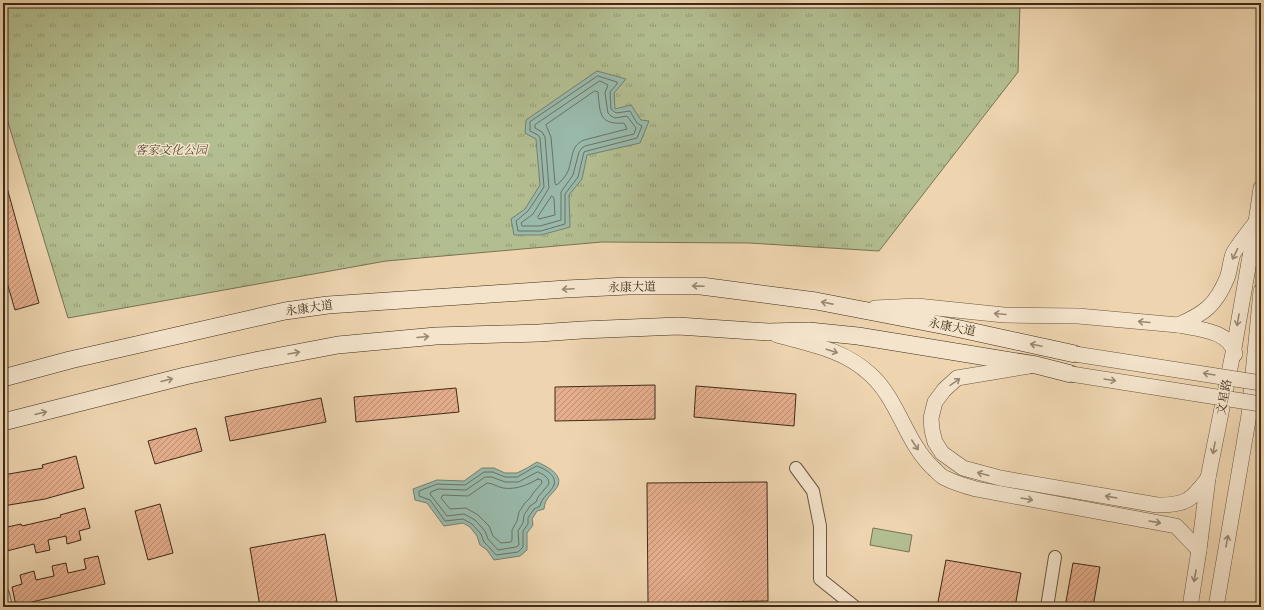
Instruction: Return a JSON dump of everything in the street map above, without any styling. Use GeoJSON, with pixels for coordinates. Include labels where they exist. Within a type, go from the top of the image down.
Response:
{"type":"FeatureCollection","features":[{"type":"Feature","properties":{"kind":"main road","name":"永康大道"},"geometry":{"type":"LineString","coordinates":[[3,378],[70,360],[278,313],[328,305],[628,286],[701,286],[816,301],[951,327],[1075,354]]}},
{"type":"Feature","properties":{"kind":"main road","name":"永康大道"},"geometry":{"type":"LineString","coordinates":[[3,422],[185,376],[259,360],[338,345],[436,336],[538,333],[678,326],[768,332],[810,330],[858,336],[1036,365],[1071,374]]}},
{"type":"Feature","properties":{"kind":"street","name":"文星路"},"geometry":{"type":"LineString","coordinates":[[1190,607],[1208,478],[1234,348],[1261,188]]}},
{"type":"Feature","properties":{"kind":"street"},"geometry":{"type":"LineString","coordinates":[[1178,325],[1204,312],[1216,299],[1227,277],[1233,254],[1256,222]]}},
{"type":"Feature","properties":{"kind":"street","name":"文星路"},"geometry":{"type":"LineString","coordinates":[[1216,607],[1248,415],[1261,291]]}},
{"type":"Feature","properties":{"kind":"street"},"geometry":{"type":"LineString","coordinates":[[857,309],[917,306],[1004,315],[1078,316],[1178,325],[1216,333],[1234,348],[1248,415]]}},
{"type":"Feature","properties":{"kind":"street"},"geometry":{"type":"LineString","coordinates":[[768,332],[837,352],[856,362],[886,391],[898,411],[914,446],[929,464],[943,477],[958,484],[976,489],[1176,526],[1199,550]]}},
{"type":"Feature","properties":{"kind":"street","name":"永康大道"},"geometry":{"type":"LineString","coordinates":[[1075,354],[1261,383]]}},
{"type":"Feature","properties":{"kind":"street"},"geometry":{"type":"LineString","coordinates":[[1036,365],[957,378],[944,390],[935,402],[931,418],[935,442],[942,453],[963,468],[1000,478],[1157,505],[1173,505],[1187,501],[1198,492],[1208,478]]}},
{"type":"Feature","properties":{"kind":"street","name":"永康大道"},"geometry":{"type":"LineString","coordinates":[[1071,374],[1261,404]]}},
{"type":"Feature","properties":{"kind":"street"},"geometry":{"type":"LineString","coordinates":[[796,468],[813,491],[820,526],[820,579],[855,607]]}},
{"type":"Feature","properties":{"kind":"street"},"geometry":{"type":"LineString","coordinates":[[1047,607],[1055,557]]}},
{"type":"Feature","properties":{"kind":"street"},"geometry":{"type":"LineString","coordinates":[[3,594],[6,607]]}},
{"type":"Feature","properties":{"kind":"green space","name":"客家文化公园"},"geometry":{"type":"Polygon","coordinates":[[[3,3],[1020,3],[1018,72],[879,251],[749,243],[602,242],[386,261],[68,318],[3,106],[3,3]]]}},
{"type":"Feature","properties":{"kind":"green space"},"geometry":{"type":"Polygon","coordinates":[[[873,528],[912,535],[909,552],[870,545],[873,528]]]}},
{"type":"Feature","properties":{"kind":"water"},"geometry":{"type":"Polygon","coordinates":[[[597,71],[626,79],[614,93],[615,109],[631,105],[641,120],[649,121],[640,143],[587,155],[582,179],[569,195],[570,227],[541,235],[514,235],[511,219],[525,209],[540,185],[536,139],[525,133],[526,120],[597,71]]]}},
{"type":"Feature","properties":{"kind":"water"},"geometry":{"type":"Polygon","coordinates":[[[537,462],[551,469],[559,480],[555,490],[546,500],[544,509],[537,511],[532,519],[533,525],[527,533],[527,550],[520,556],[494,560],[487,550],[480,545],[477,536],[470,527],[463,523],[444,526],[427,503],[415,500],[413,489],[437,480],[464,481],[482,468],[494,468],[505,473],[517,473],[537,462]]]}},
{"type":"Feature","properties":{"kind":"building"},"geometry":{"type":"Polygon","coordinates":[[[3,184],[6,184],[39,303],[15,310],[3,269],[3,184]]]}},
{"type":"Feature","properties":{"kind":"building"},"geometry":{"type":"Polygon","coordinates":[[[655,385],[655,419],[555,421],[555,387],[655,385]]]}},
{"type":"Feature","properties":{"kind":"building"},"geometry":{"type":"Polygon","coordinates":[[[696,386],[796,394],[794,426],[694,417],[696,386]]]}},
{"type":"Feature","properties":{"kind":"building"},"geometry":{"type":"Polygon","coordinates":[[[456,388],[459,412],[356,422],[354,397],[456,388]]]}},
{"type":"Feature","properties":{"kind":"building"},"geometry":{"type":"Polygon","coordinates":[[[321,398],[326,422],[230,441],[225,417],[321,398]]]}},
{"type":"Feature","properties":{"kind":"building"},"geometry":{"type":"Polygon","coordinates":[[[196,428],[202,451],[155,464],[148,441],[196,428]]]}},
{"type":"Feature","properties":{"kind":"building"},"geometry":{"type":"Polygon","coordinates":[[[76,456],[84,488],[45,499],[3,506],[3,475],[43,468],[42,465],[76,456]]]}},
{"type":"Feature","properties":{"kind":"building"},"geometry":{"type":"Polygon","coordinates":[[[767,482],[768,601],[648,603],[647,483],[767,482]]]}},
{"type":"Feature","properties":{"kind":"building"},"geometry":{"type":"Polygon","coordinates":[[[160,504],[173,553],[148,560],[135,511],[160,504]]]}},
{"type":"Feature","properties":{"kind":"building"},"geometry":{"type":"Polygon","coordinates":[[[85,508],[90,528],[79,531],[81,540],[67,544],[66,536],[48,540],[50,550],[36,553],[34,544],[3,552],[3,528],[21,524],[22,526],[61,517],[60,515],[85,508]]]}},
{"type":"Feature","properties":{"kind":"building"},"geometry":{"type":"Polygon","coordinates":[[[325,534],[337,602],[310,607],[260,607],[250,548],[325,534]]]}},
{"type":"Feature","properties":{"kind":"building"},"geometry":{"type":"Polygon","coordinates":[[[98,556],[105,584],[16,606],[12,587],[22,584],[20,575],[34,571],[36,580],[54,576],[52,566],[66,563],[68,573],[86,569],[84,559],[98,556]]]}},
{"type":"Feature","properties":{"kind":"building"},"geometry":{"type":"Polygon","coordinates":[[[946,560],[1021,573],[1015,607],[937,607],[946,560]]]}},
{"type":"Feature","properties":{"kind":"building"},"geometry":{"type":"Polygon","coordinates":[[[1073,563],[1100,567],[1093,607],[1065,607],[1073,563]]]}}]}
